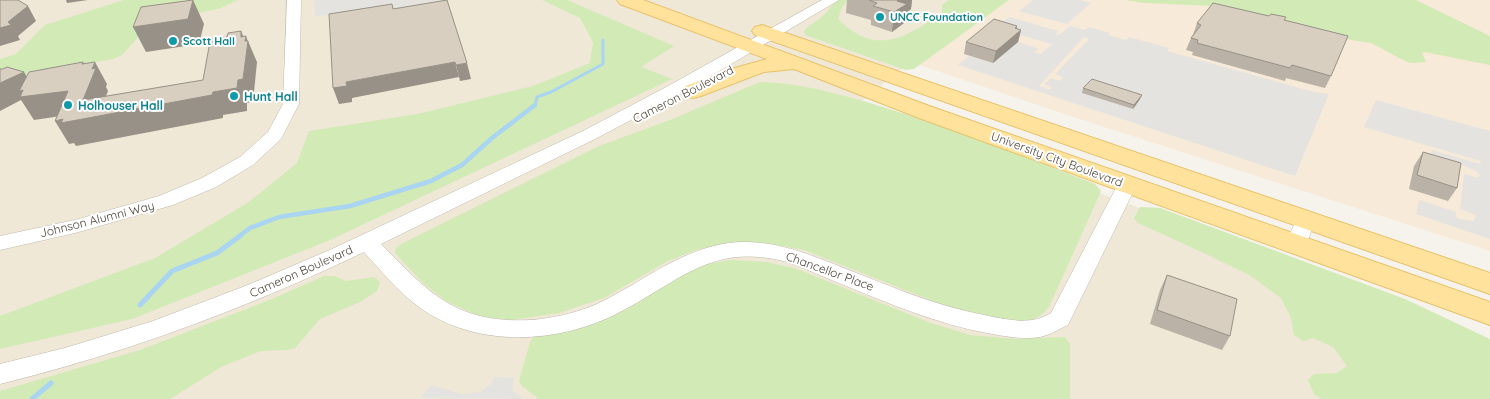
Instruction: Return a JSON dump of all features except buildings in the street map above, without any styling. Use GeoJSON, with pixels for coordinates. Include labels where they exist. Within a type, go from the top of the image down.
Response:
{"type":"FeatureCollection","features":[{"type":"Feature","properties":{"kind":"main road","name":"University City Boulevard"},"geometry":{"type":"LineString","coordinates":[[626,0],[672,8],[767,42],[909,84],[1301,232],[1490,314]]}},
{"type":"Feature","properties":{"kind":"main road"},"geometry":{"type":"LineString","coordinates":[[626,0],[767,42]]}},
{"type":"Feature","properties":{"kind":"main road"},"geometry":{"type":"LineString","coordinates":[[672,8],[718,43],[727,53],[726,60]]}},
{"type":"Feature","properties":{"kind":"main road","name":"University City Boulevard"},"geometry":{"type":"LineString","coordinates":[[767,42],[800,64],[927,113],[1127,184],[1490,284]]}},
{"type":"Feature","properties":{"kind":"main road"},"geometry":{"type":"LineString","coordinates":[[693,91],[774,63],[788,62],[800,64]]}},
{"type":"Feature","properties":{"kind":"street","name":"Johnson Alumni Way"},"geometry":{"type":"LineString","coordinates":[[0,234],[112,210],[152,198],[202,177],[242,153],[267,129],[278,108],[284,0]]}},
{"type":"Feature","properties":{"kind":"street","name":"Johnson Alumni Way"},"geometry":{"type":"LineString","coordinates":[[0,243],[115,217],[159,204],[212,180],[259,150],[278,131],[286,119],[292,104],[294,0]]}},
{"type":"Feature","properties":{"kind":"street"},"geometry":{"type":"LineString","coordinates":[[767,42],[818,16],[827,4]]}},
{"type":"Feature","properties":{"kind":"street","name":"Cameron Boulevard"},"geometry":{"type":"LineString","coordinates":[[0,374],[101,346],[198,314],[266,287],[367,242],[589,135],[726,60],[767,42]]}},
{"type":"Feature","properties":{"kind":"street","name":"Cameron Boulevard"},"geometry":{"type":"LineString","coordinates":[[589,135],[628,122],[693,91],[767,42]]}},
{"type":"Feature","properties":{"kind":"street","name":"Chancellor Place"},"geometry":{"type":"LineString","coordinates":[[367,242],[424,298],[452,315],[485,327],[527,328],[575,320],[610,308],[671,271],[700,258],[731,250],[754,250],[794,257],[962,320],[1011,329],[1031,330],[1053,325],[1060,319],[1127,184]]}},
{"type":"Feature","properties":{"kind":"shaded area"},"geometry":{"type":"Polygon","coordinates":[[[0,0],[981,0],[911,62],[862,101],[1200,231],[1490,399],[0,399],[0,0]]]}},
{"type":"Feature","properties":{"kind":"shaded area"},"geometry":{"type":"Polygon","coordinates":[[[314,0],[447,0],[331,18],[331,15],[315,16],[314,0]]]}},
{"type":"Feature","properties":{"kind":"shaded area"},"geometry":{"type":"Polygon","coordinates":[[[981,0],[1490,0],[1490,251],[1064,114],[911,62],[981,0]]]}},
{"type":"Feature","properties":{"kind":"shaded area"},"geometry":{"type":"Polygon","coordinates":[[[1033,0],[1080,0],[1091,3],[1067,24],[1019,11],[1033,0]]]}},
{"type":"Feature","properties":{"kind":"shaded area"},"geometry":{"type":"Polygon","coordinates":[[[1009,17],[1058,31],[1056,34],[1059,35],[1070,26],[1085,30],[1088,27],[1110,33],[1108,35],[1126,40],[1129,37],[1169,48],[1167,51],[1314,92],[1329,94],[1295,176],[958,65],[969,56],[993,63],[1018,42],[1039,49],[1034,52],[1041,54],[1052,44],[996,28],[1009,17]],[[1084,37],[1039,86],[1050,90],[1052,87],[1044,84],[1051,78],[1060,81],[1063,77],[1055,74],[1089,39],[1084,37]]]}},
{"type":"Feature","properties":{"kind":"shaded area"},"geometry":{"type":"Polygon","coordinates":[[[1376,100],[1490,131],[1490,239],[1416,214],[1419,200],[1456,212],[1456,217],[1459,219],[1474,221],[1476,215],[1460,209],[1464,174],[1478,178],[1480,175],[1476,171],[1461,165],[1429,161],[1432,150],[1480,164],[1481,161],[1364,127],[1376,100]]]}},
{"type":"Feature","properties":{"kind":"shaded area"},"geometry":{"type":"Polygon","coordinates":[[[494,377],[514,378],[512,390],[523,399],[421,398],[431,385],[462,394],[480,392],[491,384],[494,377]]]}},
{"type":"Feature","properties":{"kind":"green space"},"geometry":{"type":"Polygon","coordinates":[[[124,0],[238,0],[221,8],[181,17],[141,34],[122,55],[113,59],[19,76],[0,83],[0,59],[16,54],[45,25],[124,0]]]}},
{"type":"Feature","properties":{"kind":"green space"},"geometry":{"type":"Polygon","coordinates":[[[542,0],[567,0],[674,46],[641,67],[672,79],[330,240],[132,319],[0,349],[0,316],[155,258],[249,202],[297,163],[309,131],[418,114],[533,86],[590,63],[593,42],[580,18],[542,0]]]}},
{"type":"Feature","properties":{"kind":"green space"},"geometry":{"type":"Polygon","coordinates":[[[838,0],[848,0],[842,7],[838,19],[852,31],[865,38],[890,40],[915,30],[942,13],[942,5],[949,0],[1009,0],[914,69],[906,70],[805,35],[804,31],[824,15],[838,0]]]}},
{"type":"Feature","properties":{"kind":"green space"},"geometry":{"type":"Polygon","coordinates":[[[1125,0],[1416,0],[1490,36],[1490,65],[1425,52],[1422,53],[1426,62],[1407,62],[1371,43],[1339,38],[1214,6],[1145,3],[1125,0]]]}},
{"type":"Feature","properties":{"kind":"green space"},"geometry":{"type":"Polygon","coordinates":[[[760,82],[806,87],[883,107],[963,134],[1095,184],[1101,191],[1049,307],[1040,316],[1024,323],[998,322],[948,307],[804,250],[765,243],[730,242],[696,250],[668,261],[604,298],[559,313],[512,320],[478,316],[446,301],[423,283],[395,253],[396,248],[401,244],[599,146],[670,120],[760,82]]]}},
{"type":"Feature","properties":{"kind":"green space"},"geometry":{"type":"Polygon","coordinates":[[[1140,207],[1160,208],[1405,299],[1490,339],[1490,399],[1322,399],[1314,394],[1308,380],[1314,374],[1337,373],[1347,366],[1333,347],[1313,338],[1303,341],[1294,335],[1291,318],[1281,298],[1251,276],[1138,223],[1134,218],[1140,207]]]}},
{"type":"Feature","properties":{"kind":"green space"},"geometry":{"type":"Polygon","coordinates":[[[731,260],[767,262],[797,269],[928,322],[970,335],[1017,339],[1065,337],[1070,344],[1070,399],[539,399],[522,386],[519,381],[530,342],[536,334],[707,264],[731,260]]]}},
{"type":"Feature","properties":{"kind":"green space"},"geometry":{"type":"Polygon","coordinates":[[[324,276],[334,276],[346,281],[374,277],[380,282],[377,291],[360,302],[320,319],[295,348],[261,351],[221,367],[170,399],[0,399],[0,391],[140,350],[272,299],[324,276]]]}},
{"type":"Feature","properties":{"kind":"waterway"},"geometry":{"type":"LineString","coordinates":[[535,106],[537,97],[551,92],[603,64],[603,40]]}},
{"type":"Feature","properties":{"kind":"waterway"},"geometry":{"type":"LineString","coordinates":[[238,237],[250,228],[279,217],[350,206],[431,181],[462,165],[492,138],[535,105]]}},
{"type":"Feature","properties":{"kind":"waterway"},"geometry":{"type":"LineString","coordinates":[[140,305],[172,271],[217,253],[240,236]]}},
{"type":"Feature","properties":{"kind":"waterway"},"geometry":{"type":"LineString","coordinates":[[32,399],[51,383]]}},
{"type":"Feature","properties":{"kind":"place","name":"UNCC Foundation"},"geometry":{"type":"Point","coordinates":[880,17]}},
{"type":"Feature","properties":{"kind":"place","name":"Scott Hall"},"geometry":{"type":"Point","coordinates":[173,41]}},
{"type":"Feature","properties":{"kind":"place","name":"Hunt Hall"},"geometry":{"type":"Point","coordinates":[234,96]}},
{"type":"Feature","properties":{"kind":"place","name":"Holhouser Hall"},"geometry":{"type":"Point","coordinates":[68,105]}}]}
